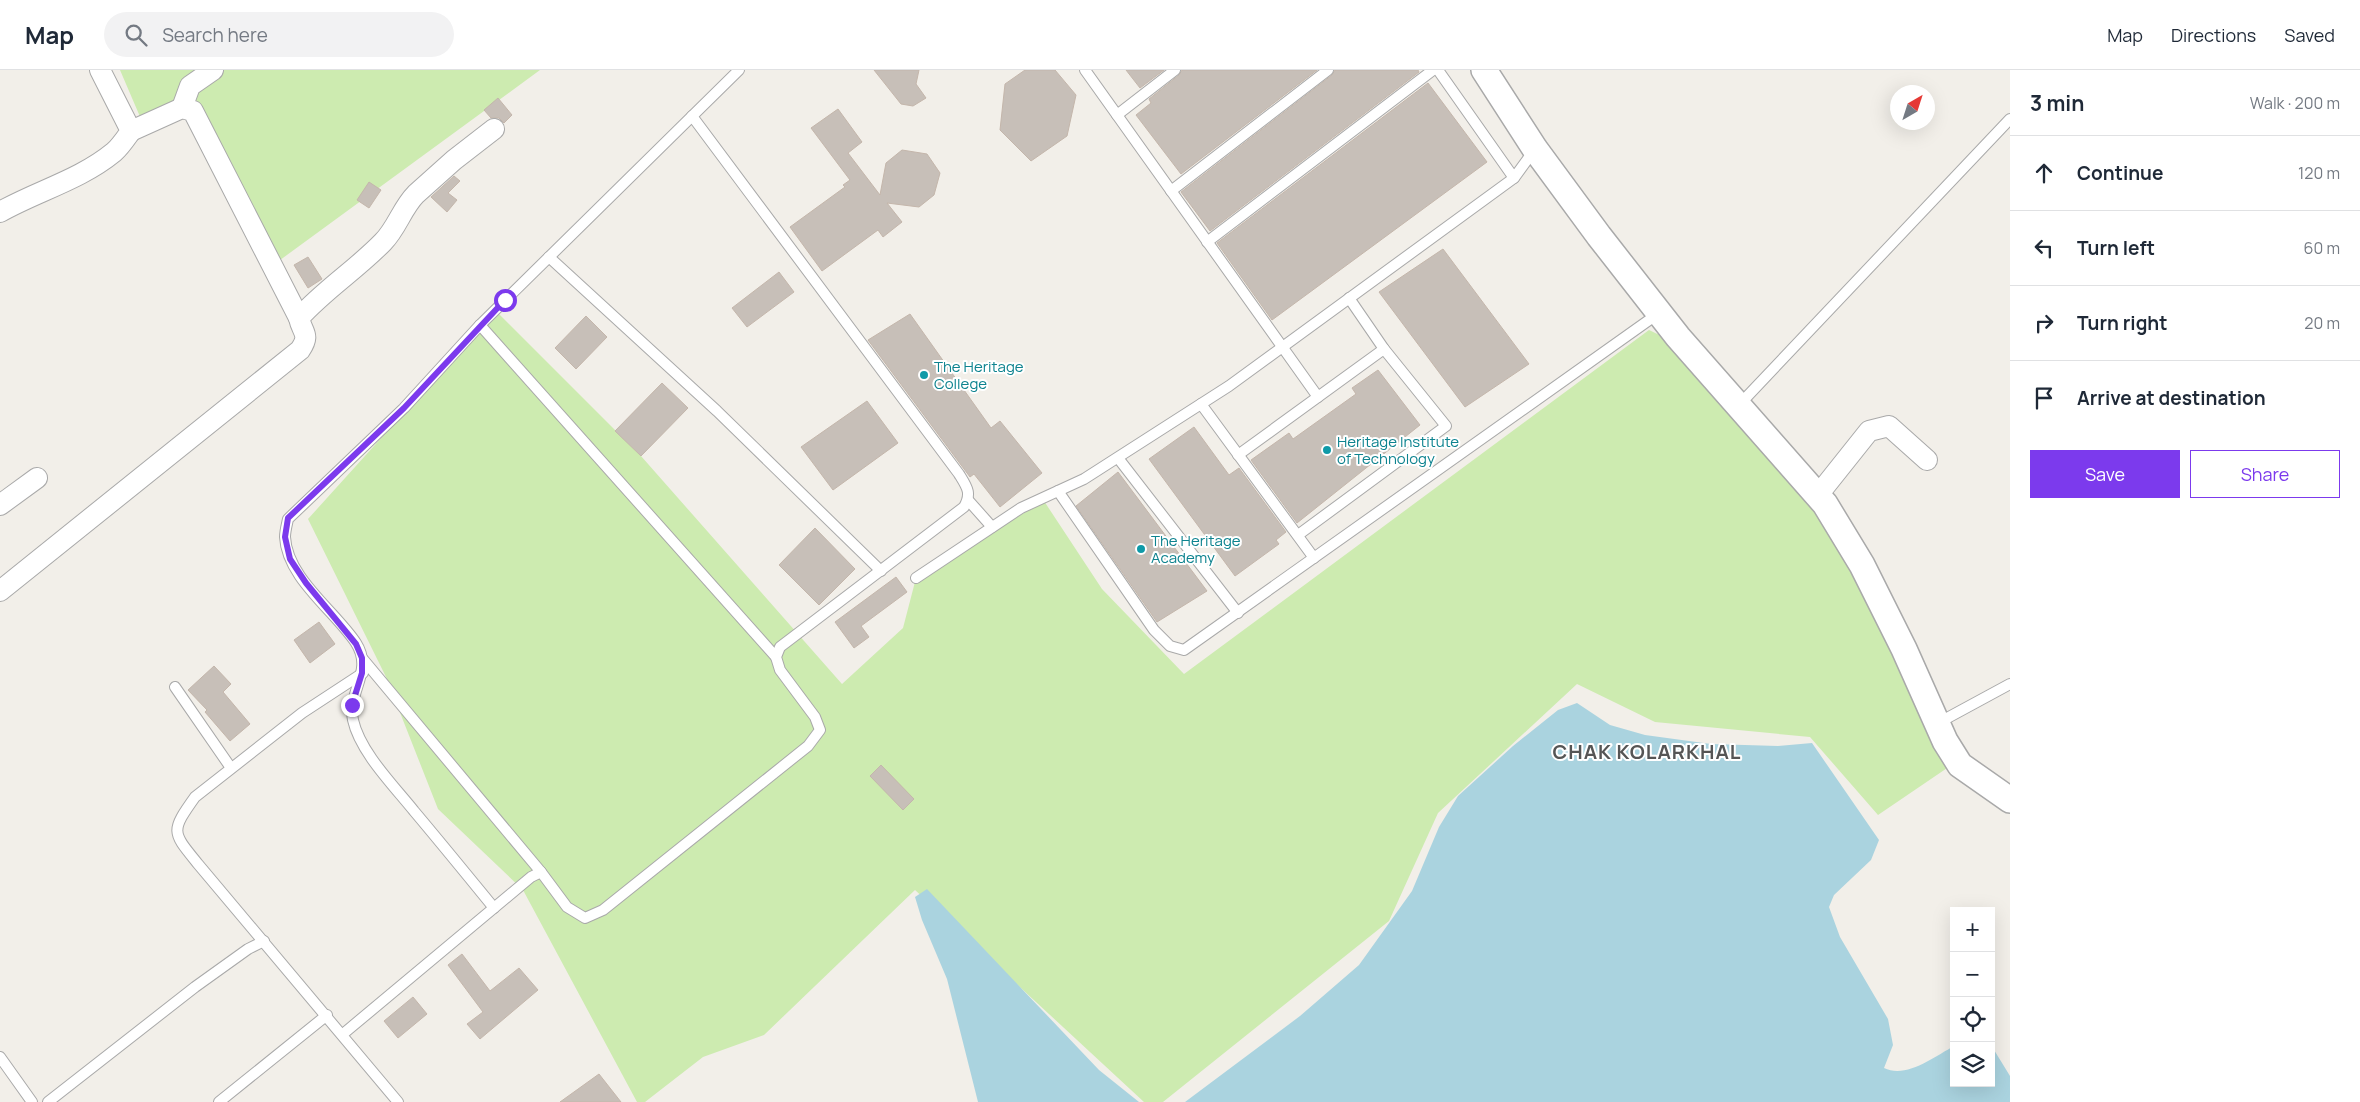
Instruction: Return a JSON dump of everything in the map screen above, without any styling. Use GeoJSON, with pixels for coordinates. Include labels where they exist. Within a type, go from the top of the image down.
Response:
{"type":"FeatureCollection","features":[{"type":"Feature","properties":{"kind":"street"},"geometry":{"type":"LineString","coordinates":[[100,70],[131,131]]}},
{"type":"Feature","properties":{"kind":"street"},"geometry":{"type":"LineString","coordinates":[[182,108],[190,86],[213,70]]}},
{"type":"Feature","properties":{"kind":"street"},"geometry":{"type":"LineString","coordinates":[[1484,70],[1535,150],[1598,236],[1659,313],[1818,494],[1838,521],[1862,565],[1904,649],[1937,723],[1960,765],[2010,800]]}},
{"type":"Feature","properties":{"kind":"street"},"geometry":{"type":"LineString","coordinates":[[0,212],[17,202],[67,182],[114,152],[131,131],[182,108],[188,108],[196,116],[306,333],[305,343],[300,350],[0,591]]}},
{"type":"Feature","properties":{"kind":"street"},"geometry":{"type":"LineString","coordinates":[[299,318],[382,243],[396,226],[410,200],[416,194],[454,160],[494,129]]}},
{"type":"Feature","properties":{"kind":"street"},"geometry":{"type":"LineString","coordinates":[[1818,494],[1869,431],[1888,426],[1927,460]]}},
{"type":"Feature","properties":{"kind":"street"},"geometry":{"type":"LineString","coordinates":[[0,504],[38,478]]}},
{"type":"Feature","properties":{"kind":"lane"},"geometry":{"type":"LineString","coordinates":[[480,325],[776,657],[780,670],[815,717],[820,730],[808,746],[603,910],[585,918],[567,907],[541,872],[362,658],[356,644],[306,583],[290,559],[285,537],[288,518],[404,408],[480,325],[738,70]]}},
{"type":"Feature","properties":{"kind":"lane"},"geometry":{"type":"LineString","coordinates":[[1085,70],[1318,397]]}},
{"type":"Feature","properties":{"kind":"lane"},"geometry":{"type":"LineString","coordinates":[[1117,115],[1175,70]]}},
{"type":"Feature","properties":{"kind":"lane"},"geometry":{"type":"LineString","coordinates":[[1171,191],[1328,70]]}},
{"type":"Feature","properties":{"kind":"lane"},"geometry":{"type":"LineString","coordinates":[[1207,242],[1433,70]]}},
{"type":"Feature","properties":{"kind":"lane"},"geometry":{"type":"LineString","coordinates":[[1438,70],[1514,178]]}},
{"type":"Feature","properties":{"kind":"lane"},"geometry":{"type":"LineString","coordinates":[[692,116],[959,474],[969,491],[968,500],[964,507],[780,647],[776,657]]}},
{"type":"Feature","properties":{"kind":"lane"},"geometry":{"type":"LineString","coordinates":[[1739,405],[2010,118]]}},
{"type":"Feature","properties":{"kind":"lane"},"geometry":{"type":"LineString","coordinates":[[916,578],[1021,508],[1084,479],[1118,458],[1282,348],[1514,178],[1535,150]]}},
{"type":"Feature","properties":{"kind":"lane"},"geometry":{"type":"LineString","coordinates":[[549,257],[718,411],[881,571]]}},
{"type":"Feature","properties":{"kind":"lane"},"geometry":{"type":"LineString","coordinates":[[1298,535],[1446,426],[1384,349],[1349,298]]}},
{"type":"Feature","properties":{"kind":"lane"},"geometry":{"type":"LineString","coordinates":[[1058,491],[1154,630],[1170,646],[1184,650],[1659,313]]}},
{"type":"Feature","properties":{"kind":"lane"},"geometry":{"type":"LineString","coordinates":[[1238,455],[1384,349]]}},
{"type":"Feature","properties":{"kind":"lane"},"geometry":{"type":"LineString","coordinates":[[1201,404],[1314,558]]}},
{"type":"Feature","properties":{"kind":"lane"},"geometry":{"type":"LineString","coordinates":[[1118,458],[1238,613]]}},
{"type":"Feature","properties":{"kind":"lane"},"geometry":{"type":"LineString","coordinates":[[968,500],[992,527]]}},
{"type":"Feature","properties":{"kind":"lane"},"geometry":{"type":"LineString","coordinates":[[362,658],[362,673],[352,705],[353,720],[363,744],[386,776],[494,908]]}},
{"type":"Feature","properties":{"kind":"lane"},"geometry":{"type":"LineString","coordinates":[[362,673],[302,713],[195,797],[182,815],[176,830],[178,840],[343,1034],[398,1102]]}},
{"type":"Feature","properties":{"kind":"lane"},"geometry":{"type":"LineString","coordinates":[[1937,723],[2010,684]]}},
{"type":"Feature","properties":{"kind":"lane"},"geometry":{"type":"LineString","coordinates":[[175,687],[231,768]]}},
{"type":"Feature","properties":{"kind":"lane"},"geometry":{"type":"LineString","coordinates":[[343,1034],[531,876],[541,872]]}},
{"type":"Feature","properties":{"kind":"lane"},"geometry":{"type":"LineString","coordinates":[[48,1102],[195,987],[248,949],[264,941]]}},
{"type":"Feature","properties":{"kind":"lane"},"geometry":{"type":"LineString","coordinates":[[219,1102],[327,1015]]}},
{"type":"Feature","properties":{"kind":"lane"},"geometry":{"type":"LineString","coordinates":[[0,1057],[32,1102]]}},
{"type":"Feature","properties":{"kind":"green space"},"geometry":{"type":"Polygon","coordinates":[[[120,70],[540,70],[276,263],[196,112],[147,133],[120,70]]]}},
{"type":"Feature","properties":{"kind":"green space"},"geometry":{"type":"Polygon","coordinates":[[[496,311],[641,456],[842,684],[903,628],[916,578],[1044,501],[1102,589],[1184,674],[1649,330],[1695,352],[1840,515],[1956,762],[1878,815],[1810,737],[1655,722],[1577,684],[1438,813],[1389,921],[1163,1102],[1144,1102],[915,890],[764,1035],[703,1057],[645,1102],[637,1102],[523,890],[438,809],[386,677],[308,519],[496,311]]]}},
{"type":"Feature","properties":{"kind":"water"},"geometry":{"type":"Polygon","coordinates":[[[1577,703],[1610,725],[1645,735],[1711,744],[1778,746],[1812,743],[1879,840],[1871,860],[1834,895],[1829,907],[1840,937],[1888,1019],[1893,1045],[1884,1068],[1893,1071],[1911,1069],[1950,1048],[1950,1087],[1995,1087],[1995,1052],[2010,1076],[2010,1102],[1185,1102],[1300,1016],[1359,965],[1412,891],[1439,827],[1458,796],[1513,746],[1558,710],[1577,703]]]}},
{"type":"Feature","properties":{"kind":"water"},"geometry":{"type":"Polygon","coordinates":[[[927,889],[1099,1070],[1139,1102],[978,1102],[947,979],[922,920],[915,897],[927,889]]]}},
{"type":"Feature","properties":{"kind":"building"},"geometry":{"type":"Polygon","coordinates":[[[874,70],[919,70],[916,84],[926,98],[913,106],[901,104],[874,70]]]}},
{"type":"Feature","properties":{"kind":"building"},"geometry":{"type":"Polygon","coordinates":[[[1025,70],[1055,70],[1076,95],[1067,136],[1031,161],[1000,130],[1005,84],[1025,70]]]}},
{"type":"Feature","properties":{"kind":"building"},"geometry":{"type":"Polygon","coordinates":[[[1126,70],[1164,70],[1140,88],[1126,70]]]}},
{"type":"Feature","properties":{"kind":"building"},"geometry":{"type":"Polygon","coordinates":[[[1182,70],[1317,70],[1181,174],[1136,115],[1151,103],[1149,99],[1179,75],[1182,70]]]}},
{"type":"Feature","properties":{"kind":"building"},"geometry":{"type":"Polygon","coordinates":[[[1335,70],[1418,70],[1419,72],[1210,231],[1181,192],[1332,75],[1335,70]]]}},
{"type":"Feature","properties":{"kind":"building"},"geometry":{"type":"Polygon","coordinates":[[[1428,83],[1487,162],[1272,320],[1217,243],[1428,83]]]}},
{"type":"Feature","properties":{"kind":"building"},"geometry":{"type":"Polygon","coordinates":[[[498,98],[512,115],[504,123],[499,118],[491,118],[484,110],[498,98]]]}},
{"type":"Feature","properties":{"kind":"building"},"geometry":{"type":"Polygon","coordinates":[[[838,109],[862,142],[848,153],[880,195],[886,163],[902,150],[927,154],[940,173],[934,195],[919,207],[887,203],[902,222],[883,237],[878,230],[822,271],[790,227],[845,187],[843,185],[850,180],[811,128],[838,109]]]}},
{"type":"Feature","properties":{"kind":"building"},"geometry":{"type":"Polygon","coordinates":[[[454,176],[460,181],[448,193],[457,200],[447,212],[431,197],[454,176]]]}},
{"type":"Feature","properties":{"kind":"building"},"geometry":{"type":"Polygon","coordinates":[[[369,182],[381,190],[369,208],[357,200],[369,182]]]}},
{"type":"Feature","properties":{"kind":"building"},"geometry":{"type":"Polygon","coordinates":[[[1443,249],[1529,364],[1465,407],[1379,292],[1443,249]]]}},
{"type":"Feature","properties":{"kind":"building"},"geometry":{"type":"Polygon","coordinates":[[[308,257],[322,279],[308,288],[294,265],[308,257]]]}},
{"type":"Feature","properties":{"kind":"building"},"geometry":{"type":"Polygon","coordinates":[[[779,272],[794,292],[747,327],[732,308],[779,272]]]}},
{"type":"Feature","properties":{"kind":"building"},"geometry":{"type":"Polygon","coordinates":[[[910,314],[991,428],[1000,421],[1042,473],[1000,507],[974,474],[970,477],[868,340],[910,314]]]}},
{"type":"Feature","properties":{"kind":"building"},"geometry":{"type":"Polygon","coordinates":[[[586,316],[607,337],[576,369],[555,348],[586,316]]]}},
{"type":"Feature","properties":{"kind":"building","name":"Heritage Institute of Technology"},"geometry":{"type":"Polygon","coordinates":[[[1378,370],[1420,425],[1297,523],[1251,460],[1289,433],[1293,439],[1356,394],[1352,388],[1378,370]]]}},
{"type":"Feature","properties":{"kind":"building"},"geometry":{"type":"Polygon","coordinates":[[[662,383],[688,408],[641,456],[615,431],[662,383]]]}},
{"type":"Feature","properties":{"kind":"building"},"geometry":{"type":"Polygon","coordinates":[[[867,401],[898,443],[833,490],[801,447],[867,401]]]}},
{"type":"Feature","properties":{"kind":"building"},"geometry":{"type":"Polygon","coordinates":[[[1194,427],[1229,475],[1239,468],[1286,532],[1276,540],[1279,544],[1235,576],[1149,459],[1194,427]]]}},
{"type":"Feature","properties":{"kind":"building","name":"The Heritage Academy"},"geometry":{"type":"Polygon","coordinates":[[[1118,472],[1207,591],[1157,622],[1076,506],[1118,472]]]}},
{"type":"Feature","properties":{"kind":"building"},"geometry":{"type":"Polygon","coordinates":[[[815,528],[855,569],[819,605],[779,565],[815,528]]]}},
{"type":"Feature","properties":{"kind":"building"},"geometry":{"type":"Polygon","coordinates":[[[896,577],[907,592],[861,626],[869,637],[854,648],[835,622],[896,577]]]}},
{"type":"Feature","properties":{"kind":"building"},"geometry":{"type":"Polygon","coordinates":[[[319,622],[335,644],[310,663],[294,640],[319,622]]]}},
{"type":"Feature","properties":{"kind":"building"},"geometry":{"type":"Polygon","coordinates":[[[214,666],[231,684],[223,692],[250,724],[230,741],[205,712],[207,710],[188,690],[214,666]]]}},
{"type":"Feature","properties":{"kind":"building"},"geometry":{"type":"Polygon","coordinates":[[[881,765],[914,799],[903,810],[870,776],[881,765]]]}},
{"type":"Feature","properties":{"kind":"building"},"geometry":{"type":"Polygon","coordinates":[[[462,954],[490,991],[519,968],[538,990],[480,1039],[467,1024],[483,1012],[448,965],[462,954]]]}},
{"type":"Feature","properties":{"kind":"building"},"geometry":{"type":"Polygon","coordinates":[[[413,997],[427,1014],[398,1038],[384,1021],[413,997]]]}},
{"type":"Feature","properties":{"kind":"building"},"geometry":{"type":"Polygon","coordinates":[[[599,1074],[621,1102],[560,1102],[599,1074]]]}},
{"type":"Feature","properties":{"kind":"place","name":"The Heritage College"},"geometry":{"type":"Point","coordinates":[924,375]}},
{"type":"Feature","properties":{"kind":"place","name":"Heritage Institute of Technology"},"geometry":{"type":"Point","coordinates":[1327,450]}},
{"type":"Feature","properties":{"kind":"place","name":"The Heritage Academy"},"geometry":{"type":"Point","coordinates":[1141,549]}},
{"type":"Feature","properties":{"kind":"district","name":"CHAK KOLARKHAL"},"geometry":{"type":"Point","coordinates":[1647,751]}},
{"type":"Feature","properties":{"kind":"route"},"geometry":{"type":"LineString","coordinates":[[352,705],[362,673],[362,658],[356,644],[306,583],[290,559],[285,537],[288,518],[404,408],[505,300]]}}]}
